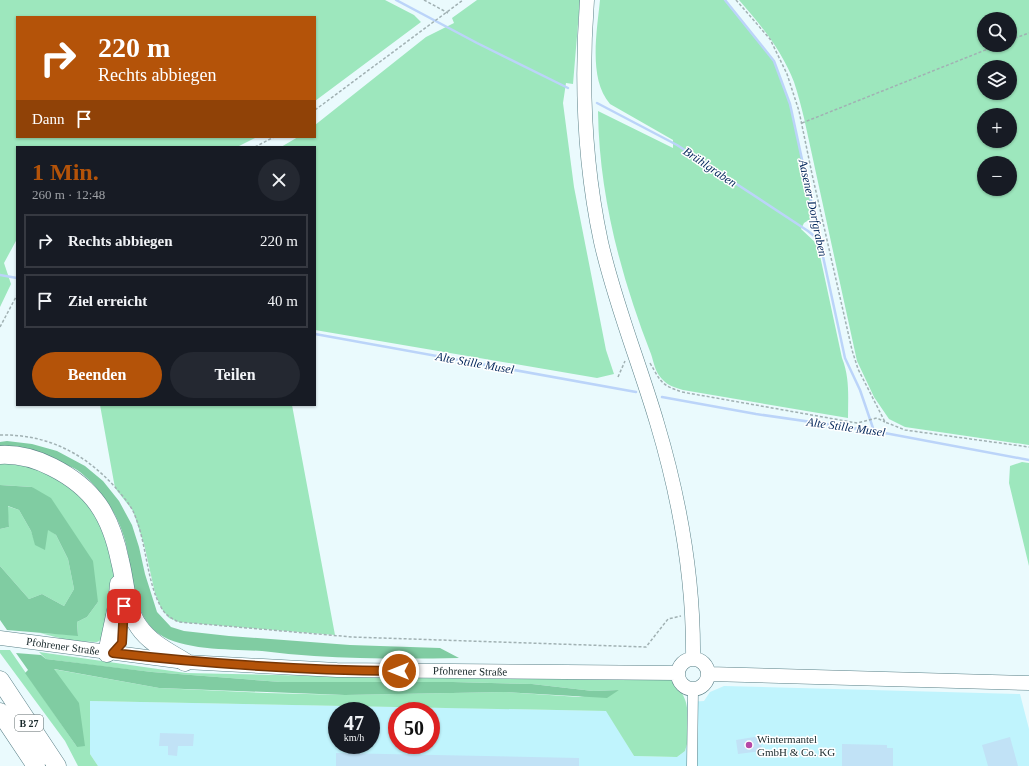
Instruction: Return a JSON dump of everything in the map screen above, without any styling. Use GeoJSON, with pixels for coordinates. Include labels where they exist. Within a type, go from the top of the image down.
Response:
{"type":"FeatureCollection","features":[{"type":"Feature","properties":{"kind":"highway"},"geometry":{"type":"LineString","coordinates":[[0,455],[11,455],[39,460],[65,474],[83,486],[97,502],[110,525],[121,561],[125,594],[122,643],[110,653]]}},
{"type":"Feature","properties":{"kind":"highway"},"geometry":{"type":"LineString","coordinates":[[110,653],[117,606],[121,561]]}},
{"type":"Feature","properties":{"kind":"highway"},"geometry":{"type":"LineString","coordinates":[[125,594],[131,613],[143,631],[165,650],[185,662]]}},
{"type":"Feature","properties":{"kind":"highway","name":"B 27"},"geometry":{"type":"LineString","coordinates":[[0,680],[57,766]]}},
{"type":"Feature","properties":{"kind":"highway","name":"B 27"},"geometry":{"type":"LineString","coordinates":[[0,712],[36,766]]}},
{"type":"Feature","properties":{"kind":"main road"},"geometry":{"type":"LineString","coordinates":[[587,0],[584,42],[583,95],[586,142],[594,203],[611,282],[657,421],[677,496],[687,559],[693,616],[693,659]]}},
{"type":"Feature","properties":{"kind":"main road","name":"Pfohrener Straße"},"geometry":{"type":"LineString","coordinates":[[0,638],[185,662],[338,670],[678,673]]}},
{"type":"Feature","properties":{"kind":"main road"},"geometry":{"type":"LineString","coordinates":[[693,659],[702,662],[708,669],[709,674],[704,685],[693,690],[682,685],[678,673],[684,662],[693,659]]}},
{"type":"Feature","properties":{"kind":"main road"},"geometry":{"type":"LineString","coordinates":[[709,674],[1029,683]]}},
{"type":"Feature","properties":{"kind":"street"},"geometry":{"type":"LineString","coordinates":[[692,766],[693,690]]}},
{"type":"Feature","properties":{"kind":"path"},"geometry":{"type":"LineString","coordinates":[[424,0],[448,12]]}},
{"type":"Feature","properties":{"kind":"path"},"geometry":{"type":"LineString","coordinates":[[316,109],[463,0]]}},
{"type":"Feature","properties":{"kind":"path"},"geometry":{"type":"LineString","coordinates":[[736,0],[770,39],[787,74],[802,123],[852,350],[858,369],[884,422]]}},
{"type":"Feature","properties":{"kind":"path"},"geometry":{"type":"LineString","coordinates":[[1017,37],[1029,33]]}},
{"type":"Feature","properties":{"kind":"path"},"geometry":{"type":"LineString","coordinates":[[802,123],[980,52]]}},
{"type":"Feature","properties":{"kind":"path"},"geometry":{"type":"LineString","coordinates":[[257,146],[272,138]]}},
{"type":"Feature","properties":{"kind":"path"},"geometry":{"type":"LineString","coordinates":[[0,327],[16,297]]}},
{"type":"Feature","properties":{"kind":"path"},"geometry":{"type":"LineString","coordinates":[[618,377],[625,361]]}},
{"type":"Feature","properties":{"kind":"path"},"geometry":{"type":"LineString","coordinates":[[655,373],[667,387],[682,392],[857,423],[866,422],[877,418],[905,430],[1029,447]]}},
{"type":"Feature","properties":{"kind":"path"},"geometry":{"type":"LineString","coordinates":[[0,435],[13,435],[40,440],[62,447],[84,459],[104,475],[133,511],[144,544],[155,593],[161,608],[169,618],[179,622],[352,636],[646,647],[668,620],[679,616],[693,616]]}},
{"type":"Feature","properties":{"kind":"shaded area"},"geometry":{"type":"Polygon","coordinates":[[[724,686],[1020,694],[1029,729],[1029,766],[98,766],[90,754],[90,701],[328,706],[328,754],[380,754],[380,707],[388,707],[388,754],[440,754],[440,708],[607,711],[634,756],[677,757],[685,751],[687,744],[687,702],[704,701],[710,692],[724,686]]]}},
{"type":"Feature","properties":{"kind":"green space"},"geometry":{"type":"Polygon","coordinates":[[[0,0],[385,0],[414,15],[421,22],[316,100],[316,16],[16,16],[16,138],[255,138],[239,146],[16,146],[16,241],[4,263],[11,284],[0,307],[0,0]]]}},
{"type":"Feature","properties":{"kind":"green space"},"geometry":{"type":"Polygon","coordinates":[[[477,0],[580,0],[573,84],[566,83],[563,103],[574,187],[606,350],[614,374],[597,378],[316,330],[316,146],[283,146],[296,138],[316,138],[316,124],[426,37],[454,23],[452,18],[477,0]]]}},
{"type":"Feature","properties":{"kind":"green space"},"geometry":{"type":"Polygon","coordinates":[[[600,0],[725,0],[774,61],[790,104],[815,216],[804,223],[801,229],[816,243],[819,251],[845,366],[848,388],[848,418],[683,390],[671,386],[662,379],[658,373],[630,295],[614,235],[602,174],[598,111],[673,148],[673,140],[610,104],[603,94],[596,68],[596,40],[600,0]]]}},
{"type":"Feature","properties":{"kind":"green space"},"geometry":{"type":"Polygon","coordinates":[[[739,0],[1029,0],[1029,445],[905,427],[889,419],[874,397],[857,361],[804,118],[794,82],[777,49],[739,0]]]}},
{"type":"Feature","properties":{"kind":"green space"},"geometry":{"type":"Polygon","coordinates":[[[100,406],[292,406],[335,635],[179,622],[169,618],[161,608],[155,593],[144,544],[133,511],[115,488],[100,406]]]}},
{"type":"Feature","properties":{"kind":"green space"},"geometry":{"type":"Polygon","coordinates":[[[7,441],[32,444],[57,451],[85,466],[103,481],[119,501],[132,525],[157,612],[171,627],[184,631],[229,636],[350,645],[440,648],[459,658],[350,658],[295,655],[262,651],[209,648],[181,644],[169,640],[150,626],[143,615],[134,589],[127,549],[121,528],[101,493],[87,478],[73,468],[54,460],[0,446],[0,442],[7,441]]]}},
{"type":"Feature","properties":{"kind":"green space"},"geometry":{"type":"Polygon","coordinates":[[[0,461],[38,468],[81,494],[103,525],[117,579],[101,640],[97,642],[71,641],[40,633],[78,635],[77,622],[87,617],[98,602],[32,487],[0,485],[0,461]]]}},
{"type":"Feature","properties":{"kind":"green space"},"geometry":{"type":"Polygon","coordinates":[[[1022,462],[1029,463],[1029,566],[1009,483],[1010,466],[1022,462]]]}},
{"type":"Feature","properties":{"kind":"green space"},"geometry":{"type":"Polygon","coordinates":[[[0,485],[32,487],[51,498],[93,561],[98,602],[87,617],[77,622],[78,636],[7,630],[0,620],[0,566],[29,599],[42,594],[64,606],[74,589],[68,559],[56,535],[48,530],[45,550],[35,545],[31,531],[19,510],[8,506],[9,527],[0,529],[0,485]]]}},
{"type":"Feature","properties":{"kind":"green space"},"geometry":{"type":"Polygon","coordinates":[[[7,506],[19,510],[31,531],[36,545],[48,529],[56,535],[68,559],[74,589],[64,606],[42,594],[29,599],[0,566],[0,529],[9,527],[7,506]]]}},
{"type":"Feature","properties":{"kind":"green space"},"geometry":{"type":"Polygon","coordinates":[[[0,650],[10,650],[77,747],[53,669],[159,688],[267,693],[345,695],[505,692],[579,697],[619,690],[593,691],[532,684],[453,682],[281,682],[152,672],[100,666],[46,659],[39,652],[186,673],[402,678],[671,680],[683,694],[686,702],[688,717],[687,744],[685,751],[677,757],[634,756],[606,711],[440,708],[440,702],[388,702],[388,707],[380,707],[380,702],[328,702],[328,706],[90,701],[90,754],[98,766],[78,766],[65,741],[0,653],[0,650]]]}},
{"type":"Feature","properties":{"kind":"green space"},"geometry":{"type":"Polygon","coordinates":[[[16,653],[41,655],[46,659],[152,672],[281,682],[453,682],[532,684],[593,691],[619,690],[607,698],[505,692],[345,695],[159,688],[54,669],[79,703],[85,746],[77,747],[25,673],[28,670],[16,653]]]}},
{"type":"Feature","properties":{"kind":"building"},"geometry":{"type":"Polygon","coordinates":[[[160,733],[194,734],[193,746],[178,746],[177,756],[168,755],[168,746],[159,746],[160,733]]]}},
{"type":"Feature","properties":{"kind":"building","name":"Wintermantel GmbH & Co. KG"},"geometry":{"type":"Polygon","coordinates":[[[760,736],[762,751],[738,754],[736,740],[760,736]]]}},
{"type":"Feature","properties":{"kind":"building"},"geometry":{"type":"Polygon","coordinates":[[[1010,737],[1018,766],[988,766],[982,745],[1010,737]]]}},
{"type":"Feature","properties":{"kind":"building"},"geometry":{"type":"Polygon","coordinates":[[[842,744],[887,745],[887,748],[893,748],[893,766],[842,766],[842,744]]]}},
{"type":"Feature","properties":{"kind":"building"},"geometry":{"type":"Polygon","coordinates":[[[336,754],[579,758],[579,766],[336,766],[336,754]]]}},
{"type":"Feature","properties":{"kind":"waterway","name":"Brühlgraben"},"geometry":{"type":"LineString","coordinates":[[396,0],[477,43],[568,88]]}},
{"type":"Feature","properties":{"kind":"waterway","name":"Aasener Dorfgraben"},"geometry":{"type":"LineString","coordinates":[[725,0],[774,61],[790,104],[845,358],[860,390],[874,431]]}},
{"type":"Feature","properties":{"kind":"waterway","name":"Brühlgraben"},"geometry":{"type":"LineString","coordinates":[[597,103],[677,145],[808,231],[819,240]]}},
{"type":"Feature","properties":{"kind":"waterway","name":"Alte Stille Musel"},"geometry":{"type":"LineString","coordinates":[[0,275],[16,278]]}},
{"type":"Feature","properties":{"kind":"waterway","name":"Alte Stille Musel"},"geometry":{"type":"LineString","coordinates":[[316,334],[636,392]]}},
{"type":"Feature","properties":{"kind":"waterway","name":"Alte Stille Musel"},"geometry":{"type":"LineString","coordinates":[[662,397],[756,414],[874,431],[1029,460]]}},
{"type":"Feature","properties":{"kind":"place","name":"Wintermantel GmbH & Co. KG"},"geometry":{"type":"Point","coordinates":[749,745]}},
{"type":"Feature","properties":{"kind":"route"},"geometry":{"type":"LineString","coordinates":[[124,606],[122,643],[113,653],[185,662],[338,670],[399,671]]}}]}
